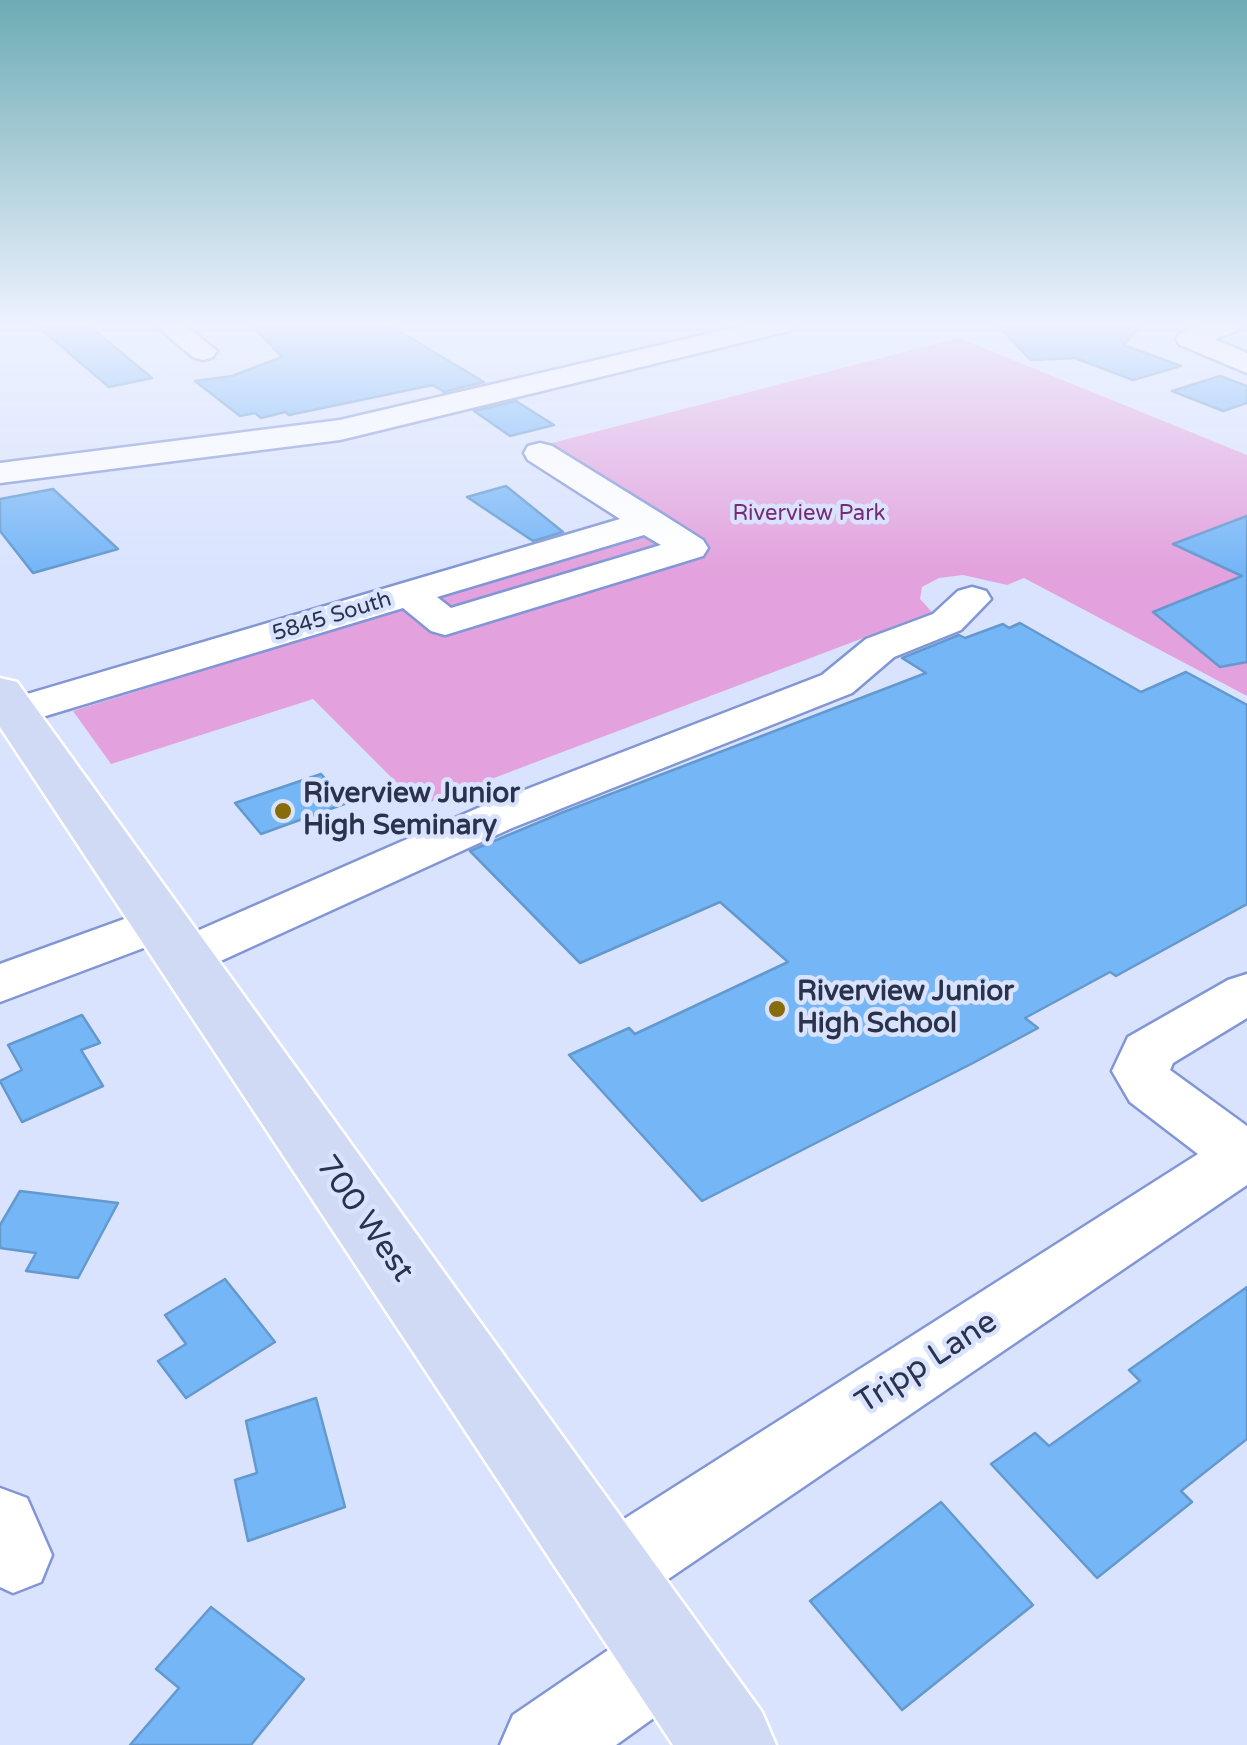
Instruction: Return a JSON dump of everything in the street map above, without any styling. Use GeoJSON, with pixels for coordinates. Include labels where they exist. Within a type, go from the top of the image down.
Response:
{"type":"FeatureCollection","features":[{"type":"Feature","properties":{"kind":"main road","name":"700 West"},"geometry":{"type":"LineString","coordinates":[[7,702],[728,1745]]}},
{"type":"Feature","properties":{"kind":"street"},"geometry":{"type":"LineString","coordinates":[[0,474],[340,430],[442,406]]}},
{"type":"Feature","properties":{"kind":"street","name":"5845 South"},"geometry":{"type":"LineString","coordinates":[[7,702],[409,594],[649,522],[540,453]]}},
{"type":"Feature","properties":{"kind":"street"},"geometry":{"type":"LineString","coordinates":[[0,984],[172,940],[462,832],[837,684],[880,648],[948,622],[972,599]]}},
{"type":"Feature","properties":{"kind":"street"},"geometry":{"type":"LineString","coordinates":[[1245,1155],[1150,1087],[1141,1072],[1148,1051],[1247,993]]}},
{"type":"Feature","properties":{"kind":"street","name":"Tripp Lane"},"geometry":{"type":"LineString","coordinates":[[608,1574],[1245,1155]]}},
{"type":"Feature","properties":{"kind":"street"},"geometry":{"type":"LineString","coordinates":[[543,1745],[668,1658]]}},
{"type":"Feature","properties":{"kind":"green space","name":"Riverview Park"},"geometry":{"type":"Polygon","coordinates":[[[694,406],[1127,406],[1247,455],[1247,696],[1024,578],[1007,585],[963,575],[939,578],[922,587],[920,599],[932,612],[420,806],[313,699],[111,764],[73,711],[674,525],[548,444],[694,406]]]}},
{"type":"Feature","properties":{"kind":"building"},"geometry":{"type":"Polygon","coordinates":[[[228,406],[330,406],[261,418],[255,413],[240,416],[228,406]]]}},
{"type":"Feature","properties":{"kind":"building"},"geometry":{"type":"Polygon","coordinates":[[[525,406],[554,425],[510,436],[474,411],[525,406]]]}},
{"type":"Feature","properties":{"kind":"building"},"geometry":{"type":"Polygon","coordinates":[[[506,486],[563,532],[533,541],[467,497],[506,486]]]}},
{"type":"Feature","properties":{"kind":"building"},"geometry":{"type":"Polygon","coordinates":[[[53,489],[118,549],[33,573],[0,531],[0,499],[53,489]]]}},
{"type":"Feature","properties":{"kind":"building"},"geometry":{"type":"Polygon","coordinates":[[[1247,516],[1247,662],[1220,667],[1153,612],[1242,576],[1173,544],[1247,516]]]}},
{"type":"Feature","properties":{"kind":"building"},"geometry":{"type":"Polygon","coordinates":[[[1020,623],[1141,692],[1186,672],[1247,705],[1247,904],[1116,976],[1110,972],[1025,1018],[1038,1028],[702,1201],[569,1055],[629,1028],[635,1034],[788,962],[720,902],[580,963],[470,851],[926,673],[902,658],[959,635],[965,638],[1003,624],[1009,628],[1020,623]]]}},
{"type":"Feature","properties":{"kind":"building","name":"Riverview Junior High Seminary"},"geometry":{"type":"Polygon","coordinates":[[[321,774],[347,803],[261,834],[235,803],[321,774]]]}},
{"type":"Feature","properties":{"kind":"building"},"geometry":{"type":"Polygon","coordinates":[[[82,1015],[100,1043],[81,1050],[103,1086],[22,1122],[0,1081],[22,1070],[8,1045],[82,1015]]]}},
{"type":"Feature","properties":{"kind":"building"},"geometry":{"type":"Polygon","coordinates":[[[20,1191],[118,1203],[78,1278],[26,1271],[36,1253],[0,1248],[0,1225],[20,1191]]]}},
{"type":"Feature","properties":{"kind":"building"},"geometry":{"type":"Polygon","coordinates":[[[225,1279],[275,1342],[186,1398],[158,1361],[186,1344],[165,1315],[225,1279]]]}},
{"type":"Feature","properties":{"kind":"building"},"geometry":{"type":"Polygon","coordinates":[[[1247,1287],[1247,1439],[1181,1491],[1192,1502],[1097,1578],[991,1464],[1035,1433],[1049,1446],[1140,1381],[1129,1370],[1247,1287]]]}},
{"type":"Feature","properties":{"kind":"building"},"geometry":{"type":"Polygon","coordinates":[[[316,1398],[345,1507],[248,1541],[235,1480],[257,1473],[246,1421],[316,1398]]]}},
{"type":"Feature","properties":{"kind":"building"},"geometry":{"type":"Polygon","coordinates":[[[941,1502],[1033,1605],[902,1710],[810,1601],[941,1502]]]}},
{"type":"Feature","properties":{"kind":"building"},"geometry":{"type":"Polygon","coordinates":[[[211,1607],[304,1679],[251,1745],[130,1745],[179,1688],[156,1669],[211,1607]]]}},
{"type":"Feature","properties":{"kind":"place","name":"Riverview Junior High Seminary"},"geometry":{"type":"Point","coordinates":[283,811]}},
{"type":"Feature","properties":{"kind":"place","name":"Riverview Junior High School"},"geometry":{"type":"Point","coordinates":[777,1009]}}]}
